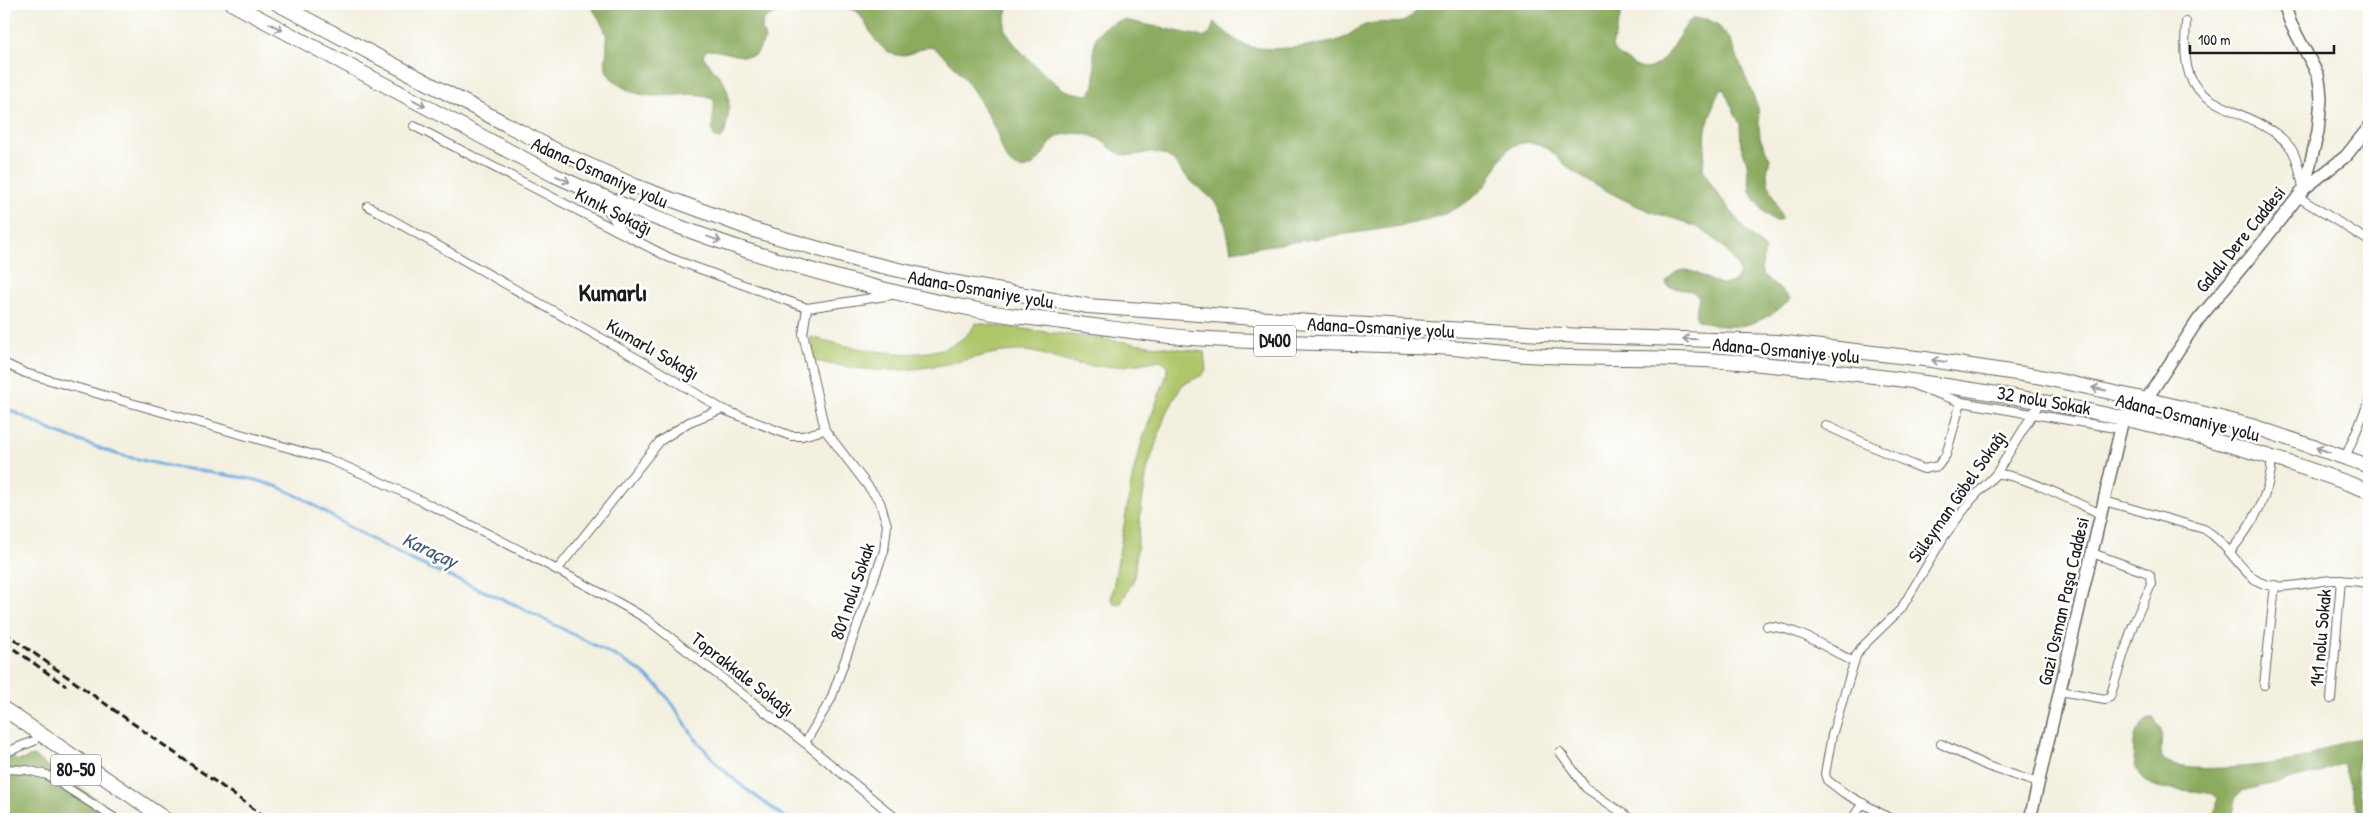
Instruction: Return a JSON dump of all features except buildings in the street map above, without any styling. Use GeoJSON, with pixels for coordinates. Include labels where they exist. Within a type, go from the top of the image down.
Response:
{"type":"FeatureCollection","features":[{"type":"Feature","properties":{"kind":"highway","name":"Adana-Osmaniye yolu"},"geometry":{"type":"LineString","coordinates":[[233,4],[554,175],[597,195],[722,242],[824,274],[900,294],[993,313],[1190,338],[1440,347],[1547,356],[1746,362],[1903,380],[2000,394],[2040,402],[2122,424],[2272,458],[2369,491]]}},
{"type":"Feature","properties":{"kind":"highway","name":"Adana-Osmaniye yolu"},"geometry":{"type":"LineString","coordinates":[[278,4],[557,151],[635,186],[754,230],[860,261],[952,282],[1088,306],[1310,322],[1584,336],[1777,342],[1924,359],[2036,376],[2146,400],[2255,427],[2369,466]]}},
{"type":"Feature","properties":{"kind":"highway"},"geometry":{"type":"LineString","coordinates":[[4,710],[165,819]]}},
{"type":"Feature","properties":{"kind":"highway","name":"80-50"},"geometry":{"type":"LineString","coordinates":[[4,721],[149,819]]}},
{"type":"Feature","properties":{"kind":"street","name":"Galalı Dere Caddesi"},"geometry":{"type":"LineString","coordinates":[[2146,400],[2215,297],[2262,243],[2301,193],[2318,132],[2321,114],[2320,86],[2318,75],[2291,24],[2284,4]]}},
{"type":"Feature","properties":{"kind":"street"},"geometry":{"type":"LineString","coordinates":[[2186,22],[2184,47],[2186,65],[2195,88],[2216,103],[2281,137],[2291,148],[2296,158],[2301,193],[2369,241]]}},
{"type":"Feature","properties":{"kind":"street","name":"Kınık Sokağı"},"geometry":{"type":"LineString","coordinates":[[414,126],[625,236],[690,266],[807,308],[900,294]]}},
{"type":"Feature","properties":{"kind":"street"},"geometry":{"type":"LineString","coordinates":[[2301,193],[2346,156],[2369,127]]}},
{"type":"Feature","properties":{"kind":"street"},"geometry":{"type":"LineString","coordinates":[[597,195],[625,236]]}},
{"type":"Feature","properties":{"kind":"street","name":"Kumarlı Sokağı"},"geometry":{"type":"LineString","coordinates":[[368,206],[648,364],[722,409],[792,436],[802,436],[825,430]]}},
{"type":"Feature","properties":{"kind":"street"},"geometry":{"type":"LineString","coordinates":[[807,308],[803,334],[825,430]]}},
{"type":"Feature","properties":{"kind":"street","name":"Toprakkale Sokağı"},"geometry":{"type":"LineString","coordinates":[[4,363],[25,373],[328,459],[392,487],[557,570],[648,620],[805,743],[898,819]]}},
{"type":"Feature","properties":{"kind":"street","name":"32 nolu Sokak"},"geometry":{"type":"LineString","coordinates":[[1903,380],[1940,396],[1961,402],[2032,414],[2122,424]]}},
{"type":"Feature","properties":{"kind":"street"},"geometry":{"type":"LineString","coordinates":[[2122,424],[2146,400]]}},
{"type":"Feature","properties":{"kind":"street"},"geometry":{"type":"LineString","coordinates":[[2345,458],[2369,401]]}},
{"type":"Feature","properties":{"kind":"street"},"geometry":{"type":"LineString","coordinates":[[1826,425],[1913,465],[1928,469],[1938,466],[1946,455],[1961,402]]}},
{"type":"Feature","properties":{"kind":"street","name":"Süleyman Göbel Sokağı"},"geometry":{"type":"LineString","coordinates":[[1891,819],[1832,785],[1825,774],[1832,735],[1854,662],[1861,648],[1901,609],[1954,521],[1996,474],[2040,402]]}},
{"type":"Feature","properties":{"kind":"street"},"geometry":{"type":"LineString","coordinates":[[557,570],[660,441],[689,422],[722,409]]}},
{"type":"Feature","properties":{"kind":"street","name":"Gazi Osman Paşa Caddesi"},"geometry":{"type":"LineString","coordinates":[[2030,819],[2122,424]]}},
{"type":"Feature","properties":{"kind":"street","name":"801 nolu Sokak"},"geometry":{"type":"LineString","coordinates":[[805,743],[831,698],[881,560],[888,532],[886,516],[880,502],[825,430]]}},
{"type":"Feature","properties":{"kind":"street"},"geometry":{"type":"LineString","coordinates":[[2230,552],[2259,511],[2270,480],[2272,458]]}},
{"type":"Feature","properties":{"kind":"street"},"geometry":{"type":"LineString","coordinates":[[1996,474],[2020,478],[2101,514]]}},
{"type":"Feature","properties":{"kind":"street"},"geometry":{"type":"LineString","coordinates":[[2104,501],[2204,530],[2217,538],[2253,578],[2274,585],[2341,580],[2369,583]]}},
{"type":"Feature","properties":{"kind":"street"},"geometry":{"type":"LineString","coordinates":[[2060,691],[2105,699],[2110,697],[2133,625],[2151,585],[2150,575],[2146,572],[2092,553]]}},
{"type":"Feature","properties":{"kind":"street","name":"141 nolu Sokak"},"geometry":{"type":"LineString","coordinates":[[2331,700],[2341,580]]}},
{"type":"Feature","properties":{"kind":"street"},"geometry":{"type":"LineString","coordinates":[[2264,685],[2274,585]]}},
{"type":"Feature","properties":{"kind":"street"},"geometry":{"type":"LineString","coordinates":[[1767,626],[1798,633],[1854,662]]}},
{"type":"Feature","properties":{"kind":"street"},"geometry":{"type":"LineString","coordinates":[[4,753],[34,741]]}},
{"type":"Feature","properties":{"kind":"street"},"geometry":{"type":"LineString","coordinates":[[1941,744],[1992,768],[2038,784]]}},
{"type":"Feature","properties":{"kind":"street"},"geometry":{"type":"LineString","coordinates":[[1560,752],[1586,788],[1631,819]]}},
{"type":"Feature","properties":{"kind":"street"},"geometry":{"type":"LineString","coordinates":[[4,768],[28,770],[47,776],[116,819]]}},
{"type":"Feature","properties":{"kind":"street"},"geometry":{"type":"LineString","coordinates":[[1852,819],[1863,803]]}},
{"type":"Feature","properties":{"kind":"green space"},"geometry":{"type":"Polygon","coordinates":[[[589,4],[1009,4],[1005,27],[1013,42],[1041,71],[1059,86],[1065,90],[1088,95],[1093,87],[1095,77],[1095,43],[1099,33],[1108,25],[1125,20],[1204,37],[1210,34],[1214,22],[1233,38],[1245,45],[1278,49],[1339,40],[1365,25],[1398,23],[1409,19],[1421,4],[1624,4],[1612,46],[1620,56],[1632,64],[1642,68],[1651,68],[1666,55],[1692,19],[1707,19],[1717,24],[1730,39],[1758,108],[1760,138],[1770,159],[1767,173],[1768,182],[1782,218],[1779,221],[1775,221],[1762,210],[1750,191],[1747,163],[1741,146],[1740,124],[1723,88],[1716,98],[1706,129],[1703,169],[1714,189],[1744,228],[1765,249],[1761,270],[1763,275],[1791,299],[1770,315],[1748,324],[1724,326],[1698,320],[1695,315],[1699,298],[1692,291],[1668,287],[1666,282],[1673,274],[1687,270],[1724,284],[1736,281],[1740,274],[1738,267],[1722,246],[1708,234],[1694,226],[1641,208],[1592,183],[1570,169],[1544,146],[1531,143],[1523,143],[1509,148],[1485,186],[1473,198],[1458,207],[1430,219],[1385,229],[1231,251],[1225,223],[1216,204],[1167,156],[1158,153],[1121,154],[1093,136],[1072,134],[1056,138],[1031,166],[1024,168],[1016,167],[1007,159],[995,129],[983,107],[953,64],[935,49],[927,47],[905,55],[891,53],[876,40],[857,11],[834,6],[797,8],[763,20],[762,28],[765,39],[756,55],[744,56],[706,50],[703,56],[724,83],[727,89],[729,105],[723,136],[721,139],[715,138],[713,133],[714,99],[693,94],[645,95],[621,86],[611,78],[606,69],[606,34],[602,23],[589,4]]]}},
{"type":"Feature","properties":{"kind":"green space"},"geometry":{"type":"Polygon","coordinates":[[[976,323],[1204,352],[1206,370],[1202,375],[1182,385],[1165,416],[1147,470],[1134,579],[1121,603],[1115,604],[1111,600],[1133,474],[1143,438],[1167,374],[1167,365],[1160,360],[1106,367],[1084,365],[1067,362],[1043,354],[1014,351],[918,368],[874,370],[814,361],[810,337],[874,351],[922,353],[944,348],[962,339],[976,323]]]}},
{"type":"Feature","properties":{"kind":"green space"},"geometry":{"type":"Polygon","coordinates":[[[2153,717],[2161,730],[2161,754],[2164,760],[2173,765],[2188,768],[2229,768],[2289,761],[2310,756],[2343,742],[2369,737],[2369,751],[2359,757],[2357,763],[2365,819],[2360,819],[2343,763],[2320,772],[2242,791],[2235,799],[2231,819],[2214,819],[2218,799],[2213,794],[2157,787],[2147,782],[2139,774],[2135,761],[2135,738],[2140,727],[2153,717]]]}},
{"type":"Feature","properties":{"kind":"green space"},"geometry":{"type":"Polygon","coordinates":[[[4,752],[18,761],[33,756],[125,819],[4,819],[4,752]]]}},
{"type":"Feature","properties":{"kind":"waterway","name":"Karaçay"},"geometry":{"type":"LineString","coordinates":[[4,407],[55,432],[119,455],[168,466],[252,479],[279,487],[304,499],[354,530],[409,559],[516,605],[617,657],[639,670],[658,686],[674,706],[694,737],[718,765],[743,787],[787,819]]}},
{"type":"Feature","properties":{"kind":"railway"},"geometry":{"type":"LineString","coordinates":[[4,632],[268,819]]}},
{"type":"Feature","properties":{"kind":"railway"},"geometry":{"type":"LineString","coordinates":[[4,642],[66,686]]}},
{"type":"Feature","properties":{"kind":"district","name":"Kumarlı"},"geometry":{"type":"Point","coordinates":[613,293]}}]}
